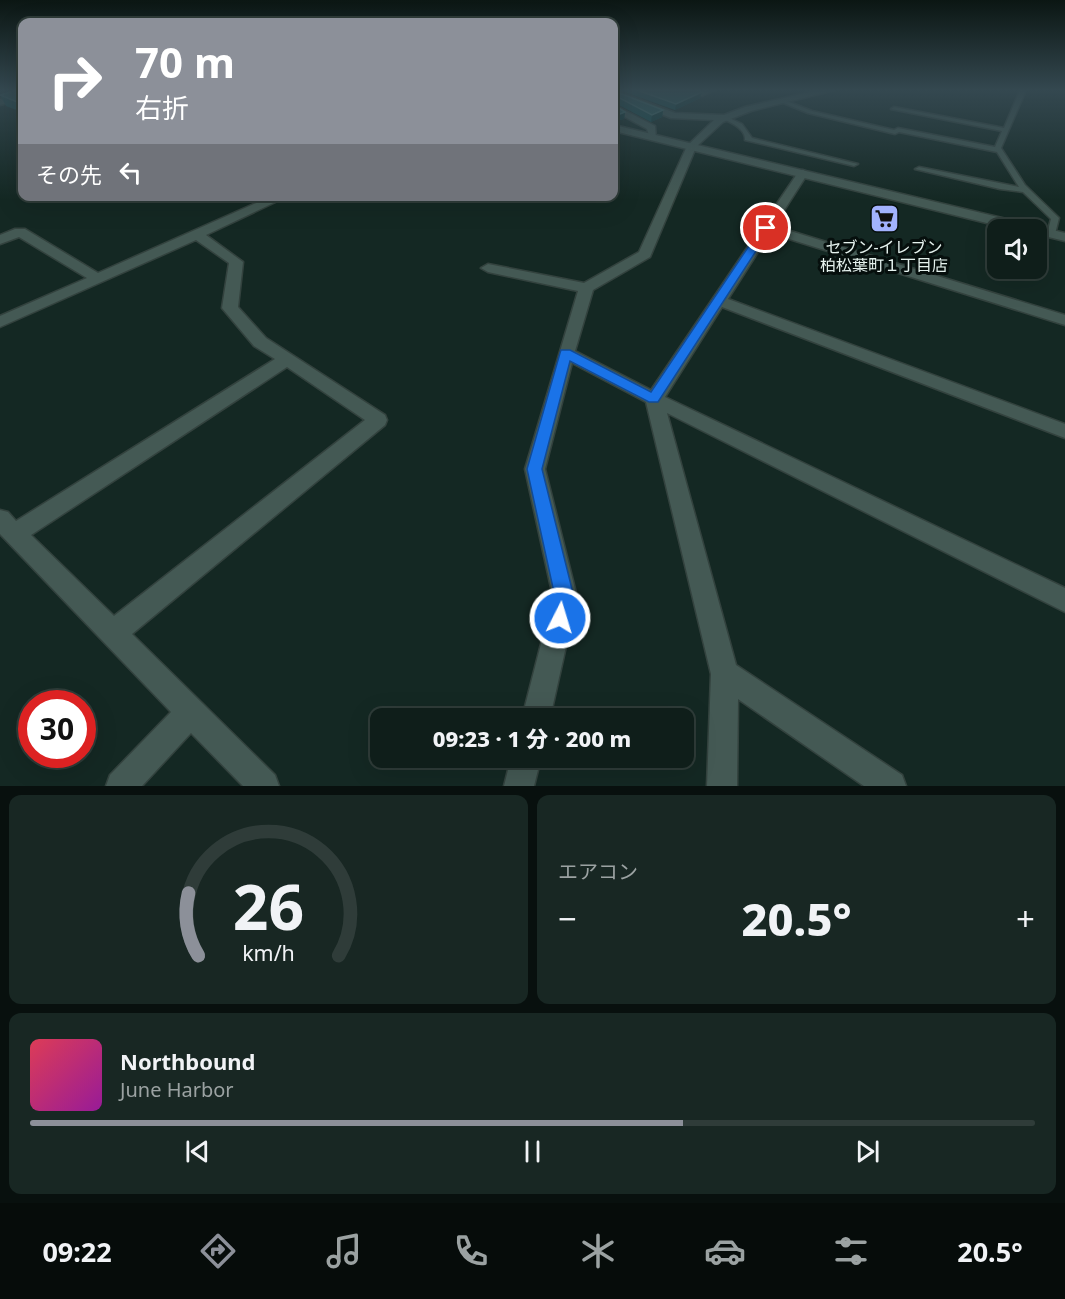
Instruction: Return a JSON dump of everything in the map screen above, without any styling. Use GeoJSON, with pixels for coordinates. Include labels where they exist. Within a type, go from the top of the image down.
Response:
{"type":"FeatureCollection","features":[{"type":"Feature","properties":{"kind":"street"},"geometry":{"type":"LineString","coordinates":[[649,127],[652,128],[653,137]]}},
{"type":"Feature","properties":{"kind":"street"},"geometry":{"type":"LineString","coordinates":[[488,268],[586,288],[645,254],[692,146],[715,127]]}},
{"type":"Feature","properties":{"kind":"street"},"geometry":{"type":"LineString","coordinates":[[618,129],[990,219]]}},
{"type":"Feature","properties":{"kind":"street"},"geometry":{"type":"LineString","coordinates":[[722,786],[725,674],[654,399],[803,173]]}},
{"type":"Feature","properties":{"kind":"street"},"geometry":{"type":"LineString","coordinates":[[0,322],[272,201]]}},
{"type":"Feature","properties":{"kind":"street"},"geometry":{"type":"LineString","coordinates":[[766,228],[1065,320]]}},
{"type":"Feature","properties":{"kind":"street"},"geometry":{"type":"LineString","coordinates":[[0,240],[20,232],[98,279]]}},
{"type":"Feature","properties":{"kind":"street"},"geometry":{"type":"LineString","coordinates":[[1047,233],[1065,237]]}},
{"type":"Feature","properties":{"kind":"street"},"geometry":{"type":"LineString","coordinates":[[114,633],[378,420],[260,342],[230,308],[236,262],[198,235]]}},
{"type":"Feature","properties":{"kind":"street"},"geometry":{"type":"LineString","coordinates":[[538,708],[565,597],[535,469],[586,288]]}},
{"type":"Feature","properties":{"kind":"street"},"geometry":{"type":"LineString","coordinates":[[720,301],[1065,431]]}},
{"type":"Feature","properties":{"kind":"street"},"geometry":{"type":"LineString","coordinates":[[566,353],[654,399],[1065,600]]}},
{"type":"Feature","properties":{"kind":"street"},"geometry":{"type":"LineString","coordinates":[[264,786],[7,526],[286,360]]}},
{"type":"Feature","properties":{"kind":"street"},"geometry":{"type":"LineString","coordinates":[[725,674],[891,786]]}},
{"type":"Feature","properties":{"kind":"street"},"geometry":{"type":"LineString","coordinates":[[122,786],[191,712]]}},
{"type":"Feature","properties":{"kind":"street"},"geometry":{"type":"LineString","coordinates":[[519,786],[524,768]]}},
{"type":"Feature","properties":{"kind":"lane"},"geometry":{"type":"LineString","coordinates":[[741,127],[746,130],[749,138],[747,139],[854,164]]}},
{"type":"Feature","properties":{"kind":"lane"},"geometry":{"type":"LineString","coordinates":[[870,127],[999,150]]}},
{"type":"Feature","properties":{"kind":"lane"},"geometry":{"type":"LineString","coordinates":[[988,127],[1006,130]]}},
{"type":"Feature","properties":{"kind":"lane"},"geometry":{"type":"LineString","coordinates":[[1007,127],[999,150],[1006,166],[1033,202],[1054,218],[1051,234]]}},
{"type":"Feature","properties":{"kind":"lane"},"geometry":{"type":"LineString","coordinates":[[919,169],[999,188],[1024,190]]}},
{"type":"Feature","properties":{"kind":"place","name":"セブン-イレブン 柏松葉町１丁目店"},"geometry":{"type":"Point","coordinates":[884,219]}},
{"type":"Feature","properties":{"kind":"route"},"geometry":{"type":"LineString","coordinates":[[560,618],[565,597],[535,469],[566,353],[654,399],[766,228]]}}]}
